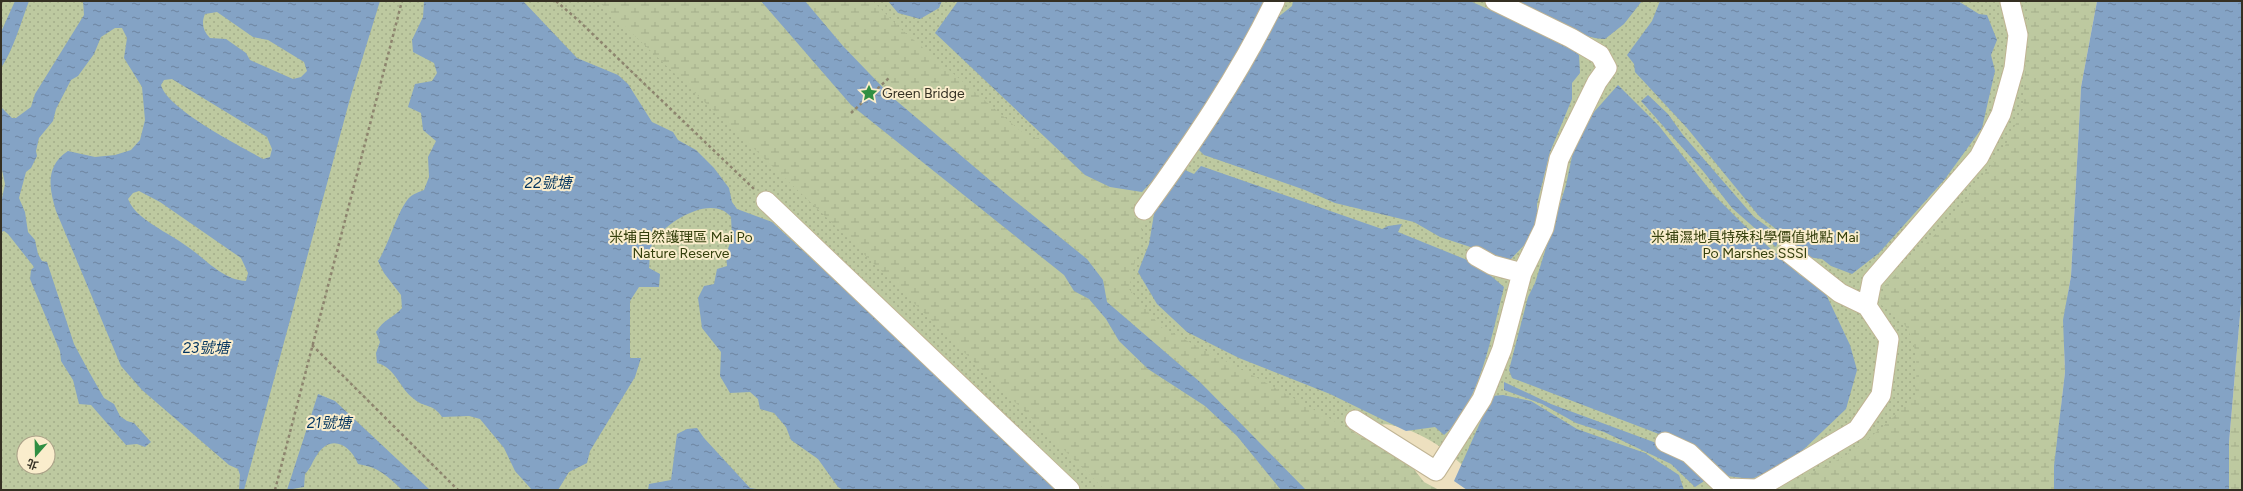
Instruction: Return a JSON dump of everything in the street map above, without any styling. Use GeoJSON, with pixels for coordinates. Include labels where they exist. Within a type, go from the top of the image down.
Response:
{"type":"FeatureCollection","features":[{"type":"Feature","properties":{"kind":"lane"},"geometry":{"type":"LineString","coordinates":[[1144,210],[1190,147],[1260,33],[1275,1]]}},
{"type":"Feature","properties":{"kind":"lane"},"geometry":{"type":"LineString","coordinates":[[1355,420],[1436,471],[1482,399],[1502,349],[1522,273],[1544,228],[1559,158],[1597,82],[1607,68],[1600,55],[1571,38],[1495,1]]}},
{"type":"Feature","properties":{"kind":"lane"},"geometry":{"type":"LineString","coordinates":[[1867,306],[1872,281],[1979,156],[2001,114],[2014,68],[2018,35],[2007,1]]}},
{"type":"Feature","properties":{"kind":"lane"},"geometry":{"type":"LineString","coordinates":[[766,201],[1070,490]]}},
{"type":"Feature","properties":{"kind":"lane"},"geometry":{"type":"LineString","coordinates":[[1665,442],[1689,453],[1726,488],[1757,489],[1857,430],[1881,395],[1888,339],[1867,306],[1840,293],[1788,252]]}},
{"type":"Feature","properties":{"kind":"lane"},"geometry":{"type":"LineString","coordinates":[[1476,256],[1492,265],[1522,273]]}},
{"type":"Feature","properties":{"kind":"path"},"geometry":{"type":"LineString","coordinates":[[275,490],[402,1]]}},
{"type":"Feature","properties":{"kind":"path"},"geometry":{"type":"LineString","coordinates":[[556,1],[579,21],[766,201]]}},
{"type":"Feature","properties":{"kind":"path"},"geometry":{"type":"LineString","coordinates":[[851,113],[889,78]]}},
{"type":"Feature","properties":{"kind":"path"},"geometry":{"type":"LineString","coordinates":[[312,345],[458,490]]}},
{"type":"Feature","properties":{"kind":"green space"},"geometry":{"type":"Polygon","coordinates":[[[1,1],[2085,1],[2056,490],[1484,490],[1465,468],[1431,441],[1405,429],[1384,424],[1358,431],[1334,444],[1326,452],[1310,490],[1,490],[1,1]]]}},
{"type":"Feature","properties":{"kind":"green space"},"geometry":{"type":"Polygon","coordinates":[[[598,1],[761,1],[851,105],[1064,275],[1074,290],[1089,299],[1106,319],[1119,341],[1148,369],[1205,406],[1237,436],[1281,490],[1105,490],[827,218],[598,1]]]}},
{"type":"Feature","properties":{"kind":"green space"},"geometry":{"type":"Polygon","coordinates":[[[805,1],[873,1],[901,29],[1030,139],[1062,135],[1153,161],[1151,188],[1129,289],[1161,327],[1252,375],[1409,463],[1424,482],[1439,490],[1306,490],[1148,336],[1106,302],[1103,280],[1087,259],[1005,193],[892,97],[843,46],[805,1]]]}},
{"type":"Feature","properties":{"kind":"green space"},"geometry":{"type":"Polygon","coordinates":[[[2029,1],[2097,1],[2081,87],[2071,276],[2063,320],[2065,372],[2054,466],[2054,490],[1768,490],[1788,483],[1832,463],[1849,453],[1875,433],[1915,397],[1916,356],[1914,346],[1911,337],[1900,319],[1880,304],[1884,287],[1957,212],[2006,144],[2023,109],[2029,1]]]}},
{"type":"Feature","properties":{"kind":"green space"},"geometry":{"type":"Polygon","coordinates":[[[2242,292],[2242,490],[2229,490],[2229,443],[2242,292]]]}},
{"type":"Feature","properties":{"kind":"water"},"geometry":{"type":"Polygon","coordinates":[[[15,1],[29,1],[13,45],[1,68],[1,32],[15,1]]]}},
{"type":"Feature","properties":{"kind":"water","name":"23號塘"},"geometry":{"type":"Polygon","coordinates":[[[83,1],[380,1],[351,95],[244,490],[239,490],[240,475],[238,469],[229,465],[142,390],[121,366],[56,211],[51,186],[52,171],[55,163],[68,151],[95,157],[115,155],[131,150],[140,140],[145,120],[142,87],[124,58],[127,38],[122,28],[115,28],[101,37],[94,54],[78,76],[71,80],[56,109],[53,121],[39,138],[36,151],[37,156],[31,168],[26,172],[19,198],[25,212],[28,232],[35,240],[38,254],[42,261],[47,262],[74,344],[104,398],[114,404],[120,416],[127,421],[134,423],[151,442],[145,447],[137,444],[126,445],[91,405],[79,404],[73,380],[61,361],[60,351],[30,279],[31,270],[34,267],[8,234],[4,231],[1,232],[1,203],[5,184],[1,165],[1,107],[12,118],[16,118],[31,107],[35,94],[84,15],[83,1]],[[217,12],[205,14],[204,17],[203,27],[210,38],[226,39],[246,53],[250,60],[293,79],[301,77],[307,71],[304,62],[268,40],[253,37],[217,12]],[[172,79],[164,80],[161,85],[166,95],[190,116],[263,159],[270,157],[272,149],[267,137],[172,79]],[[139,191],[133,193],[128,199],[129,202],[146,220],[185,245],[229,277],[246,281],[248,273],[241,258],[160,202],[139,191]]]}},
{"type":"Feature","properties":{"kind":"water","name":"22號塘"},"geometry":{"type":"Polygon","coordinates":[[[424,1],[523,1],[577,58],[618,75],[628,84],[652,122],[673,132],[678,140],[696,150],[714,168],[729,188],[732,202],[737,209],[772,222],[1061,490],[843,490],[838,487],[818,459],[791,440],[786,427],[774,413],[760,409],[758,399],[750,392],[730,393],[720,376],[721,352],[702,328],[698,298],[704,286],[714,284],[717,269],[727,266],[726,254],[732,238],[731,217],[723,210],[713,208],[701,209],[679,219],[668,226],[652,244],[650,250],[649,268],[660,274],[659,287],[639,287],[630,301],[630,358],[641,358],[635,377],[590,451],[587,463],[569,472],[558,490],[532,490],[515,471],[504,448],[480,419],[469,416],[442,417],[432,408],[421,404],[414,399],[389,369],[377,363],[376,353],[380,342],[376,332],[382,324],[402,308],[401,295],[384,273],[378,261],[386,246],[401,209],[410,197],[424,190],[429,177],[428,157],[436,141],[423,130],[421,113],[408,107],[415,84],[432,81],[437,73],[434,63],[413,52],[412,40],[423,17],[424,1]]]}},
{"type":"Feature","properties":{"kind":"water"},"geometry":{"type":"Polygon","coordinates":[[[761,1],[805,1],[843,46],[892,97],[1005,193],[1087,259],[1103,280],[1107,302],[1200,382],[1306,490],[1281,490],[1237,436],[1205,406],[1148,369],[1119,341],[1106,319],[1089,299],[1074,291],[1064,275],[851,105],[761,1]]]}},
{"type":"Feature","properties":{"kind":"water"},"geometry":{"type":"Polygon","coordinates":[[[888,1],[942,1],[939,8],[920,19],[898,13],[888,1]]]}},
{"type":"Feature","properties":{"kind":"water"},"geometry":{"type":"Polygon","coordinates":[[[958,1],[1270,1],[1171,161],[1142,192],[1110,187],[1085,175],[935,33],[958,1]]]}},
{"type":"Feature","properties":{"kind":"water"},"geometry":{"type":"Polygon","coordinates":[[[1293,1],[1470,1],[1569,45],[1579,55],[1580,73],[1572,83],[1572,99],[1550,152],[1537,204],[1537,221],[1532,237],[1510,260],[1440,237],[1414,222],[1335,203],[1305,190],[1204,155],[1197,148],[1262,30],[1292,6],[1293,1]]]}},
{"type":"Feature","properties":{"kind":"water"},"geometry":{"type":"Polygon","coordinates":[[[1515,1],[1642,1],[1624,24],[1605,39],[1582,35],[1547,19],[1515,1]]]}},
{"type":"Feature","properties":{"kind":"water"},"geometry":{"type":"Polygon","coordinates":[[[1660,1],[1958,1],[1979,14],[1987,15],[1997,40],[1991,55],[1995,71],[1982,128],[1945,179],[1879,253],[1852,274],[1831,266],[1822,259],[1807,257],[1784,235],[1759,216],[1687,128],[1635,72],[1634,64],[1627,55],[1652,21],[1660,1]]]}},
{"type":"Feature","properties":{"kind":"water"},"geometry":{"type":"Polygon","coordinates":[[[2097,1],[2242,1],[2242,292],[2229,443],[2229,490],[2054,490],[2054,466],[2065,372],[2063,320],[2071,276],[2081,87],[2097,1]]]}},
{"type":"Feature","properties":{"kind":"water"},"geometry":{"type":"Polygon","coordinates":[[[1618,85],[1659,126],[1713,194],[1743,224],[1800,275],[1824,290],[1850,345],[1857,370],[1846,409],[1803,450],[1783,464],[1752,479],[1718,475],[1672,439],[1512,378],[1509,370],[1528,297],[1535,283],[1566,185],[1574,147],[1594,112],[1618,85]]]}},
{"type":"Feature","properties":{"kind":"water"},"geometry":{"type":"Polygon","coordinates":[[[1648,95],[1668,114],[1683,135],[1754,217],[1780,236],[1776,247],[1732,208],[1703,171],[1641,101],[1648,95]]]}},
{"type":"Feature","properties":{"kind":"water"},"geometry":{"type":"Polygon","coordinates":[[[1201,166],[1382,229],[1388,226],[1402,224],[1398,232],[1477,264],[1504,287],[1483,367],[1475,387],[1467,406],[1456,422],[1444,435],[1435,427],[1406,431],[1330,394],[1239,358],[1187,332],[1157,304],[1138,272],[1149,244],[1155,208],[1185,170],[1194,174],[1201,166]]]}},
{"type":"Feature","properties":{"kind":"water"},"geometry":{"type":"Polygon","coordinates":[[[1504,382],[1551,404],[1659,444],[1709,478],[1695,487],[1671,464],[1604,432],[1576,423],[1542,404],[1504,390],[1504,382]]]}},
{"type":"Feature","properties":{"kind":"water","name":"21號塘"},"geometry":{"type":"Polygon","coordinates":[[[318,394],[335,401],[430,490],[402,490],[392,480],[377,470],[358,464],[350,451],[339,444],[334,443],[322,449],[317,455],[305,474],[304,487],[287,490],[318,394]]]}},
{"type":"Feature","properties":{"kind":"water"},"geometry":{"type":"Polygon","coordinates":[[[1503,395],[1531,401],[1577,429],[1645,453],[1679,475],[1684,490],[1467,490],[1454,481],[1492,396],[1503,395]]]}},
{"type":"Feature","properties":{"kind":"water"},"geometry":{"type":"Polygon","coordinates":[[[697,428],[704,438],[750,488],[763,490],[648,490],[649,484],[671,480],[677,434],[687,429],[697,428]]]}},
{"type":"Feature","properties":{"kind":"place","name":"Green Bridge"},"geometry":{"type":"Point","coordinates":[869,93]}},
{"type":"Feature","properties":{"kind":"park label","name":"米埔自然護理區 Mai Po Nature Reserve"},"geometry":{"type":"Point","coordinates":[681,246]}},
{"type":"Feature","properties":{"kind":"park label","name":"米埔濕地具特殊科學價值地點 Mai Po Marshes SSSI"},"geometry":{"type":"Point","coordinates":[1755,246]}}]}
